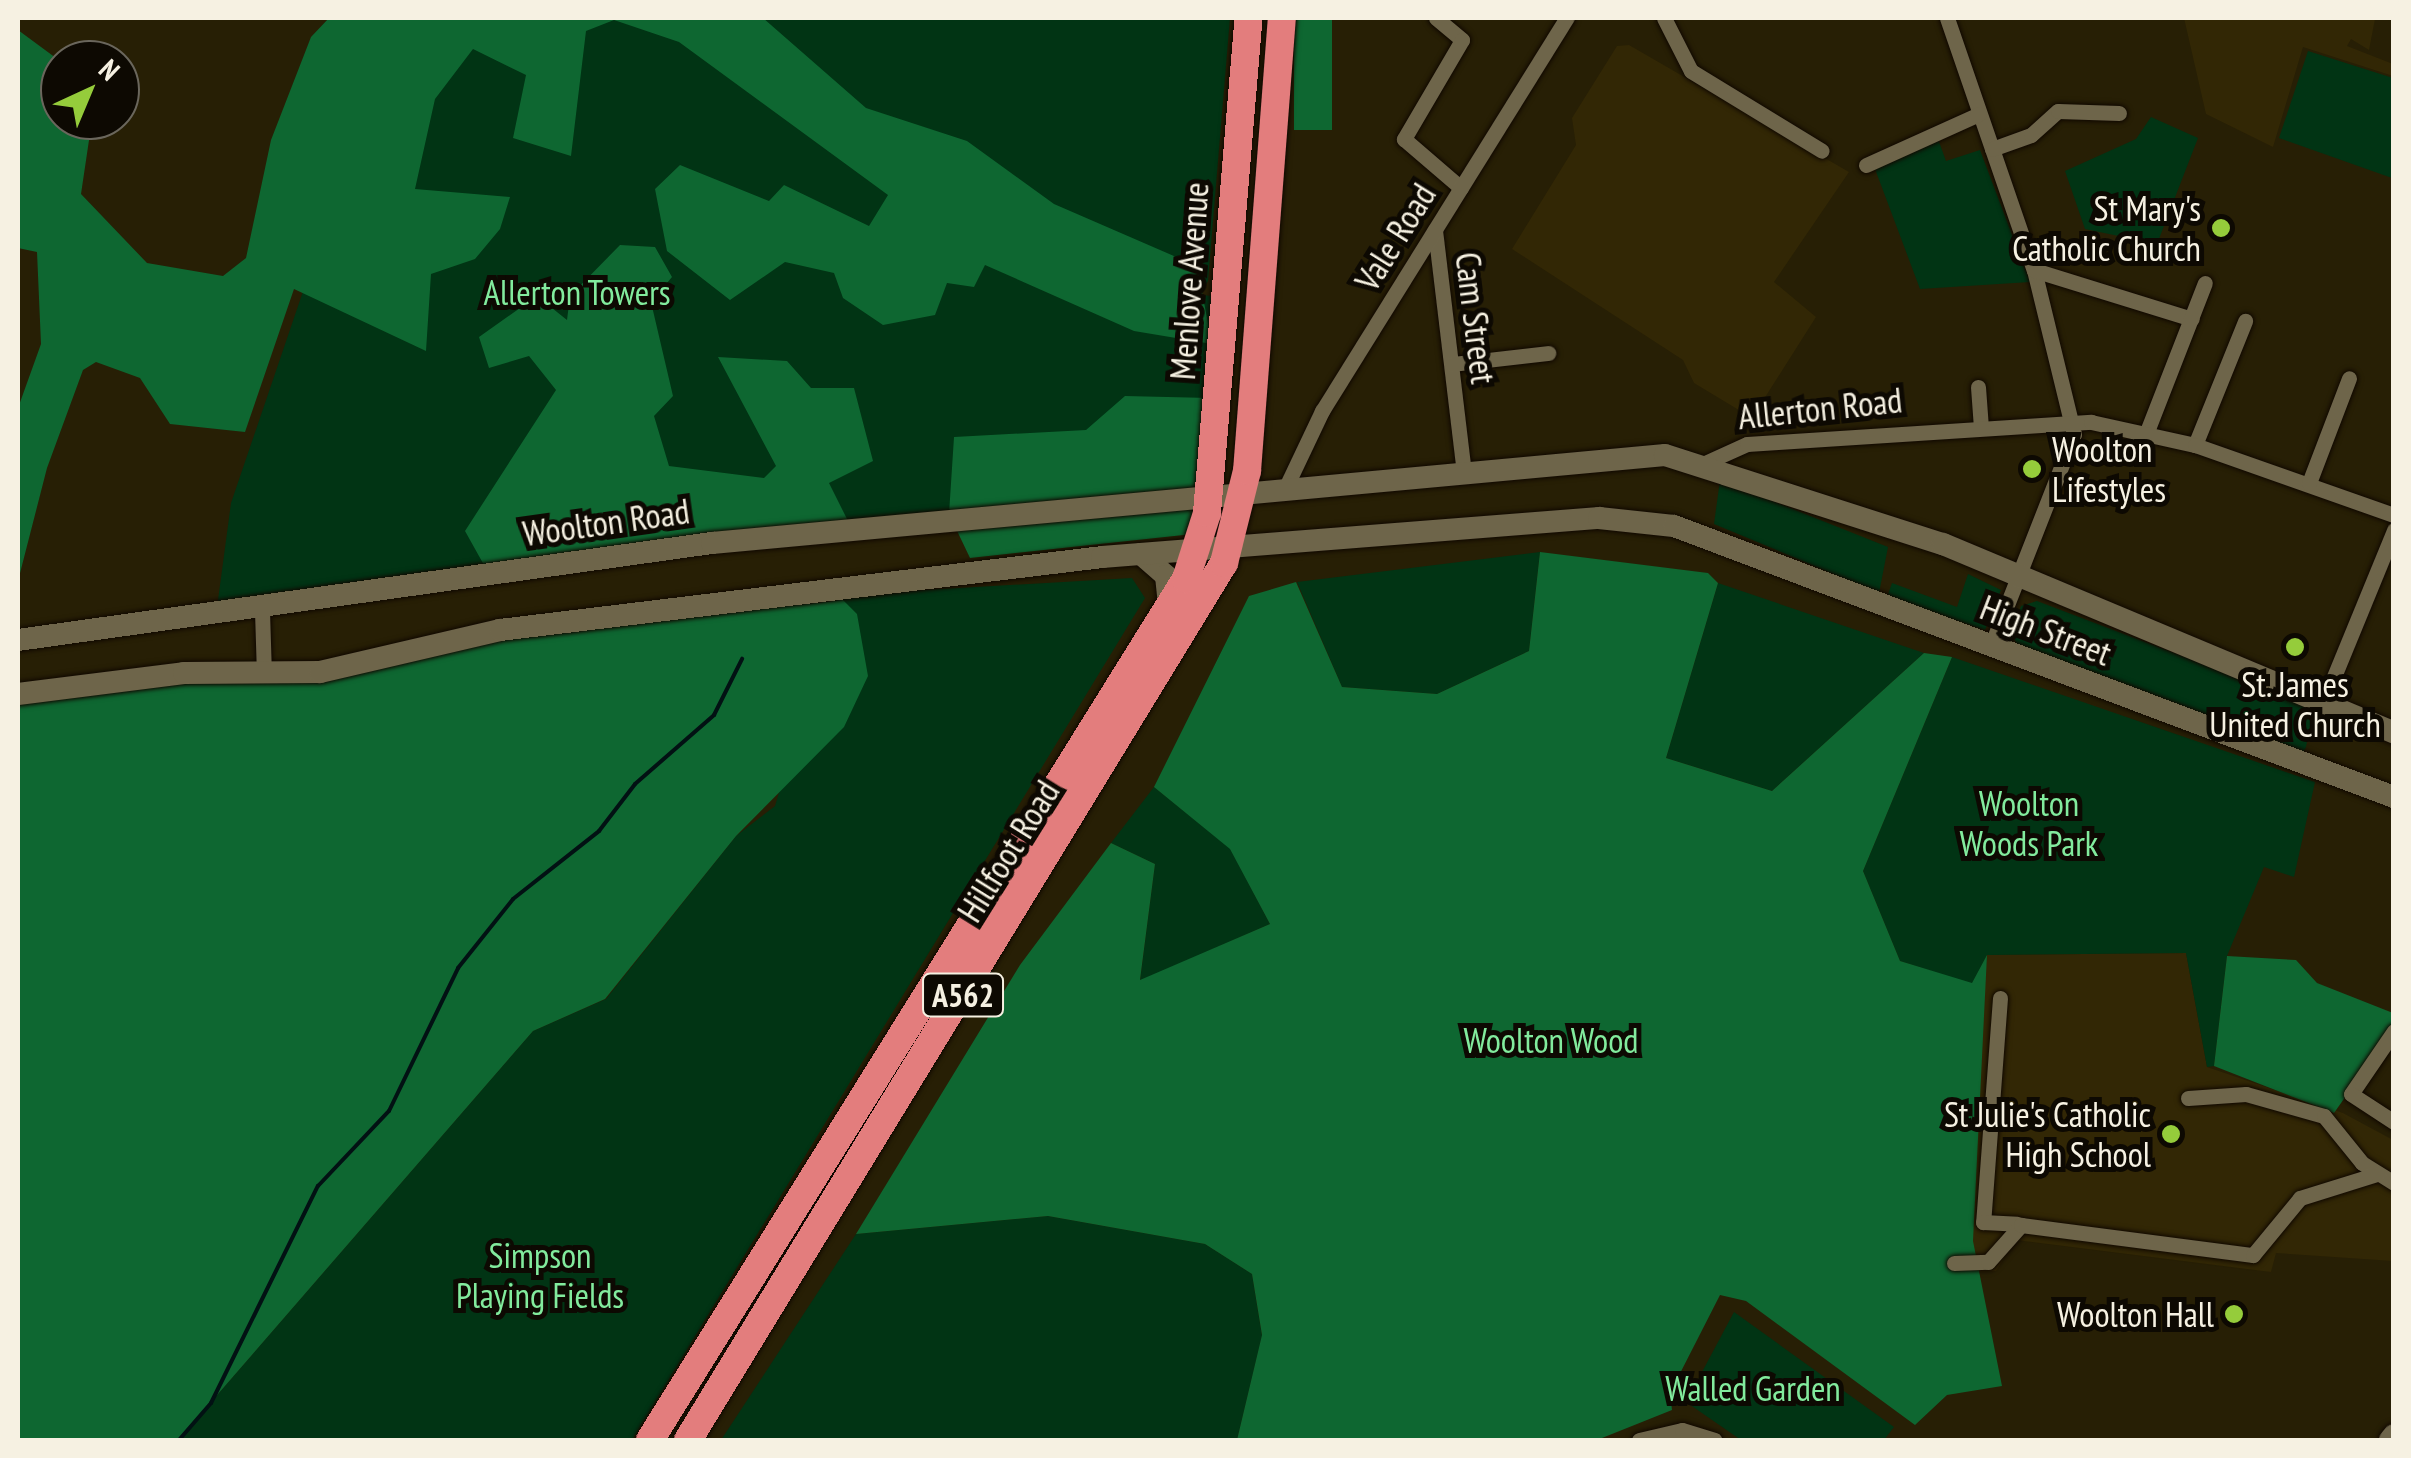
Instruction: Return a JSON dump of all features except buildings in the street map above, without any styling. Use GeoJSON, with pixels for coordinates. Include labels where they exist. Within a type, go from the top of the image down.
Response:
{"type":"FeatureCollection","features":[{"type":"Feature","properties":{"kind":"highway","name":"Menlove Avenue"},"geometry":{"type":"LineString","coordinates":[[1198,549],[1208,497],[1249,18]]}},
{"type":"Feature","properties":{"kind":"highway","name":"Menlove Avenue"},"geometry":{"type":"LineString","coordinates":[[1244,495],[1282,18]]}},
{"type":"Feature","properties":{"kind":"highway","name":"Hillfoot Road"},"geometry":{"type":"LineString","coordinates":[[688,1440],[1151,691],[1231,545],[1244,495]]}},
{"type":"Feature","properties":{"kind":"highway","name":"Hillfoot Road"},"geometry":{"type":"LineString","coordinates":[[650,1440],[1169,606],[1198,549]]}},
{"type":"Feature","properties":{"kind":"main road"},"geometry":{"type":"LineString","coordinates":[[1249,449],[1284,491]]}},
{"type":"Feature","properties":{"kind":"main road","name":"Allerton Road"},"geometry":{"type":"LineString","coordinates":[[1244,495],[1615,454],[1707,462]]}},
{"type":"Feature","properties":{"kind":"main road","name":"High Street"},"geometry":{"type":"LineString","coordinates":[[1707,462],[1943,544],[2021,582],[2394,732]]}},
{"type":"Feature","properties":{"kind":"main road","name":"Woolton Road"},"geometry":{"type":"LineString","coordinates":[[18,640],[262,611],[712,543],[1244,495]]}},
{"type":"Feature","properties":{"kind":"main road","name":"High Street"},"geometry":{"type":"LineString","coordinates":[[1231,545],[1599,518],[1674,526],[2394,798]]}},
{"type":"Feature","properties":{"kind":"main road"},"geometry":{"type":"LineString","coordinates":[[18,694],[264,672],[320,672],[500,630],[1231,545]]}},
{"type":"Feature","properties":{"kind":"main road"},"geometry":{"type":"LineString","coordinates":[[1140,554],[1166,576],[1169,606]]}},
{"type":"Feature","properties":{"kind":"street"},"geometry":{"type":"LineString","coordinates":[[1436,18],[1462,40],[1404,139],[1461,188]]}},
{"type":"Feature","properties":{"kind":"street","name":"Vale Road"},"geometry":{"type":"LineString","coordinates":[[1284,491],[1288,470],[1567,18]]}},
{"type":"Feature","properties":{"kind":"street"},"geometry":{"type":"LineString","coordinates":[[1664,18],[1691,71],[1822,151]]}},
{"type":"Feature","properties":{"kind":"street"},"geometry":{"type":"LineString","coordinates":[[1947,18],[2034,270],[2073,422],[2021,582],[1991,646]]}},
{"type":"Feature","properties":{"kind":"street"},"geometry":{"type":"LineString","coordinates":[[1992,149],[2031,135],[2058,111],[2119,113]]}},
{"type":"Feature","properties":{"kind":"street"},"geometry":{"type":"LineString","coordinates":[[1866,165],[1979,114]]}},
{"type":"Feature","properties":{"kind":"street","name":"Cam Street"},"geometry":{"type":"LineString","coordinates":[[1435,230],[1464,472]]}},
{"type":"Feature","properties":{"kind":"street"},"geometry":{"type":"LineString","coordinates":[[2034,270],[2192,318]]}},
{"type":"Feature","properties":{"kind":"street"},"geometry":{"type":"LineString","coordinates":[[2146,434],[2205,283]]}},
{"type":"Feature","properties":{"kind":"street"},"geometry":{"type":"LineString","coordinates":[[2195,445],[2245,321]]}},
{"type":"Feature","properties":{"kind":"street"},"geometry":{"type":"LineString","coordinates":[[1452,364],[1548,354]]}},
{"type":"Feature","properties":{"kind":"street"},"geometry":{"type":"LineString","coordinates":[[2309,484],[2349,378]]}},
{"type":"Feature","properties":{"kind":"street"},"geometry":{"type":"LineString","coordinates":[[1978,387],[1981,428]]}},
{"type":"Feature","properties":{"kind":"street","name":"Allerton Road"},"geometry":{"type":"LineString","coordinates":[[1707,462],[1747,444],[2073,422],[2195,445],[2394,516]]}},
{"type":"Feature","properties":{"kind":"street"},"geometry":{"type":"LineString","coordinates":[[2324,701],[2394,530]]}},
{"type":"Feature","properties":{"kind":"street"},"geometry":{"type":"LineString","coordinates":[[262,611],[264,672]]}},
{"type":"Feature","properties":{"kind":"street"},"geometry":{"type":"LineString","coordinates":[[2000,998],[1983,1222],[2253,1254],[2300,1198],[2377,1174]]}},
{"type":"Feature","properties":{"kind":"street"},"geometry":{"type":"LineString","coordinates":[[2394,1031],[2352,1094],[2394,1122]]}},
{"type":"Feature","properties":{"kind":"street"},"geometry":{"type":"LineString","coordinates":[[2188,1098],[2246,1094],[2324,1116],[2377,1174],[2394,1183]]}},
{"type":"Feature","properties":{"kind":"street"},"geometry":{"type":"LineString","coordinates":[[1954,1263],[1988,1262],[2020,1225]]}},
{"type":"Feature","properties":{"kind":"street"},"geometry":{"type":"LineString","coordinates":[[1639,1440],[1682,1430],[1716,1440]]}},
{"type":"Feature","properties":{"kind":"shaded area"},"geometry":{"type":"Polygon","coordinates":[[[2184,18],[2375,19],[2369,50],[2351,39],[2347,46],[2393,64],[2393,76],[2303,47],[2273,147],[2206,114],[2184,18]]]}},
{"type":"Feature","properties":{"kind":"shaded area"},"geometry":{"type":"Polygon","coordinates":[[[1629,45],[1849,172],[1774,282],[1816,317],[1752,418],[1694,383],[1683,360],[1512,249],[1576,145],[1572,118],[1617,46],[1629,45]]]}},
{"type":"Feature","properties":{"kind":"shaded area","name":"St Julie's Catholic High School"},"geometry":{"type":"Polygon","coordinates":[[[2186,953],[2207,1067],[2343,1113],[2393,1140],[2393,1261],[2276,1253],[2271,1272],[2016,1240],[1996,1271],[1957,1273],[1987,955],[2186,953]]]}},
{"type":"Feature","properties":{"kind":"green space"},"geometry":{"type":"Polygon","coordinates":[[[329,18],[763,18],[866,108],[967,141],[1054,204],[1197,266],[1212,344],[1134,331],[985,265],[974,287],[947,283],[935,315],[883,325],[843,298],[834,273],[785,262],[730,300],[667,251],[655,189],[680,165],[769,201],[784,185],[869,226],[888,195],[679,42],[614,20],[586,31],[571,156],[513,138],[526,75],[473,49],[435,99],[415,189],[510,197],[500,229],[475,259],[431,274],[426,351],[294,289],[245,432],[170,424],[140,378],[96,362],[83,370],[47,468],[18,581],[18,408],[41,344],[37,252],[18,248],[18,30],[40,46],[40,140],[89,140],[81,194],[147,263],[223,276],[246,258],[271,140],[311,37],[329,18]]]}},
{"type":"Feature","properties":{"kind":"green space","name":"Allerton Towers"},"geometry":{"type":"Polygon","coordinates":[[[396,18],[1230,18],[1208,281],[1201,292],[1065,285],[1213,296],[1204,491],[216,615],[231,503],[396,18]]]}},
{"type":"Feature","properties":{"kind":"green space"},"geometry":{"type":"Polygon","coordinates":[[[1294,18],[1332,18],[1332,130],[1294,130],[1294,18]]]}},
{"type":"Feature","properties":{"kind":"green space"},"geometry":{"type":"Polygon","coordinates":[[[2308,51],[2393,78],[2392,178],[2279,138],[2308,51]]]}},
{"type":"Feature","properties":{"kind":"green space"},"geometry":{"type":"Polygon","coordinates":[[[2151,117],[2198,138],[2157,244],[2085,229],[2065,171],[2136,139],[2151,117]]]}},
{"type":"Feature","properties":{"kind":"green space"},"geometry":{"type":"Polygon","coordinates":[[[1938,139],[1946,161],[1980,150],[2030,282],[1920,289],[1875,169],[1938,139]]]}},
{"type":"Feature","properties":{"kind":"green space"},"geometry":{"type":"Polygon","coordinates":[[[620,245],[655,247],[672,277],[651,302],[673,396],[654,416],[669,466],[764,478],[776,466],[718,357],[787,361],[811,388],[854,388],[873,461],[829,483],[852,529],[489,574],[465,531],[556,390],[529,356],[489,368],[479,337],[537,296],[567,320],[570,296],[620,245]]]}},
{"type":"Feature","properties":{"kind":"green space"},"geometry":{"type":"Polygon","coordinates":[[[1125,396],[1210,398],[1193,534],[970,558],[949,514],[954,437],[1086,430],[1125,396]]]}},
{"type":"Feature","properties":{"kind":"green space"},"geometry":{"type":"Polygon","coordinates":[[[1720,480],[1888,547],[1879,593],[1714,524],[1720,480]]]}},
{"type":"Feature","properties":{"kind":"green space"},"geometry":{"type":"Polygon","coordinates":[[[1540,552],[1529,651],[1437,694],[1342,687],[1297,582],[1540,552]]]}},
{"type":"Feature","properties":{"kind":"green space","name":"Woolton Wood"},"geometry":{"type":"Polygon","coordinates":[[[1540,552],[1708,573],[1718,583],[1666,758],[1772,791],[1924,653],[1952,657],[1863,871],[1900,961],[1972,983],[1987,955],[1973,1241],[2002,1386],[1947,1395],[1915,1425],[1746,1301],[1720,1295],[1670,1393],[1672,1410],[1597,1440],[1237,1440],[1262,1335],[1252,1274],[1205,1244],[1048,1216],[856,1234],[1020,965],[1111,843],[1155,864],[1140,980],[1270,924],[1230,849],[1154,787],[1249,596],[1296,582],[1342,687],[1437,694],[1529,651],[1540,552]]]}},
{"type":"Feature","properties":{"kind":"green space"},"geometry":{"type":"Polygon","coordinates":[[[1968,574],[2001,590],[1985,630],[1887,597],[1892,583],[1957,607],[1968,574]]]}},
{"type":"Feature","properties":{"kind":"green space","name":"Simpson Playing Fields"},"geometry":{"type":"Polygon","coordinates":[[[1132,578],[1145,598],[632,1440],[178,1440],[533,1031],[606,999],[736,836],[775,806],[838,595],[1132,578]]]}},
{"type":"Feature","properties":{"kind":"green space"},"geometry":{"type":"Polygon","coordinates":[[[1718,583],[1924,653],[1772,791],[1666,758],[1718,583]]]}},
{"type":"Feature","properties":{"kind":"green space"},"geometry":{"type":"Polygon","coordinates":[[[843,600],[857,614],[868,676],[844,727],[736,836],[605,999],[533,1031],[178,1440],[18,1440],[18,704],[183,677],[318,676],[496,636],[843,600]]]}},
{"type":"Feature","properties":{"kind":"green space"},"geometry":{"type":"Polygon","coordinates":[[[2037,601],[2314,706],[2306,747],[2302,754],[2018,646],[2011,633],[2021,606],[2037,601]]]}},
{"type":"Feature","properties":{"kind":"green space","name":"Woolton Woods Park"},"geometry":{"type":"Polygon","coordinates":[[[1952,657],[2315,782],[2294,877],[2264,867],[2227,956],[2214,1066],[2207,1067],[2186,953],[1987,955],[1972,984],[1900,961],[1863,871],[1952,657]]]}},
{"type":"Feature","properties":{"kind":"green space"},"geometry":{"type":"Polygon","coordinates":[[[1154,787],[1230,848],[1270,924],[1140,981],[1155,864],[1111,843],[1154,787]]]}},
{"type":"Feature","properties":{"kind":"green space"},"geometry":{"type":"Polygon","coordinates":[[[2227,956],[2296,960],[2317,983],[2393,1013],[2393,1029],[2334,1113],[2214,1066],[2227,956]]]}},
{"type":"Feature","properties":{"kind":"green space"},"geometry":{"type":"Polygon","coordinates":[[[1048,1216],[1205,1244],[1252,1274],[1262,1336],[1237,1440],[721,1440],[856,1234],[1048,1216]]]}},
{"type":"Feature","properties":{"kind":"green space","name":"Walled Garden"},"geometry":{"type":"Polygon","coordinates":[[[1734,1312],[1894,1427],[1884,1440],[1741,1440],[1686,1402],[1734,1312]]]}},
{"type":"Feature","properties":{"kind":"waterway"},"geometry":{"type":"LineString","coordinates":[[179,1440],[211,1403],[318,1186],[389,1111],[458,968],[513,899],[599,831],[635,784],[714,715],[742,659]]}},
{"type":"Feature","properties":{"kind":"place","name":"St Mary's Catholic Church"},"geometry":{"type":"Point","coordinates":[2221,228]}},
{"type":"Feature","properties":{"kind":"place","name":"Woolton Lifestyles"},"geometry":{"type":"Point","coordinates":[2032,469]}},
{"type":"Feature","properties":{"kind":"place","name":"St. James United Church"},"geometry":{"type":"Point","coordinates":[2295,647]}},
{"type":"Feature","properties":{"kind":"place","name":"St Julie's Catholic High School"},"geometry":{"type":"Point","coordinates":[2171,1134]}},
{"type":"Feature","properties":{"kind":"place","name":"Woolton Hall"},"geometry":{"type":"Point","coordinates":[2234,1314]}}]}
